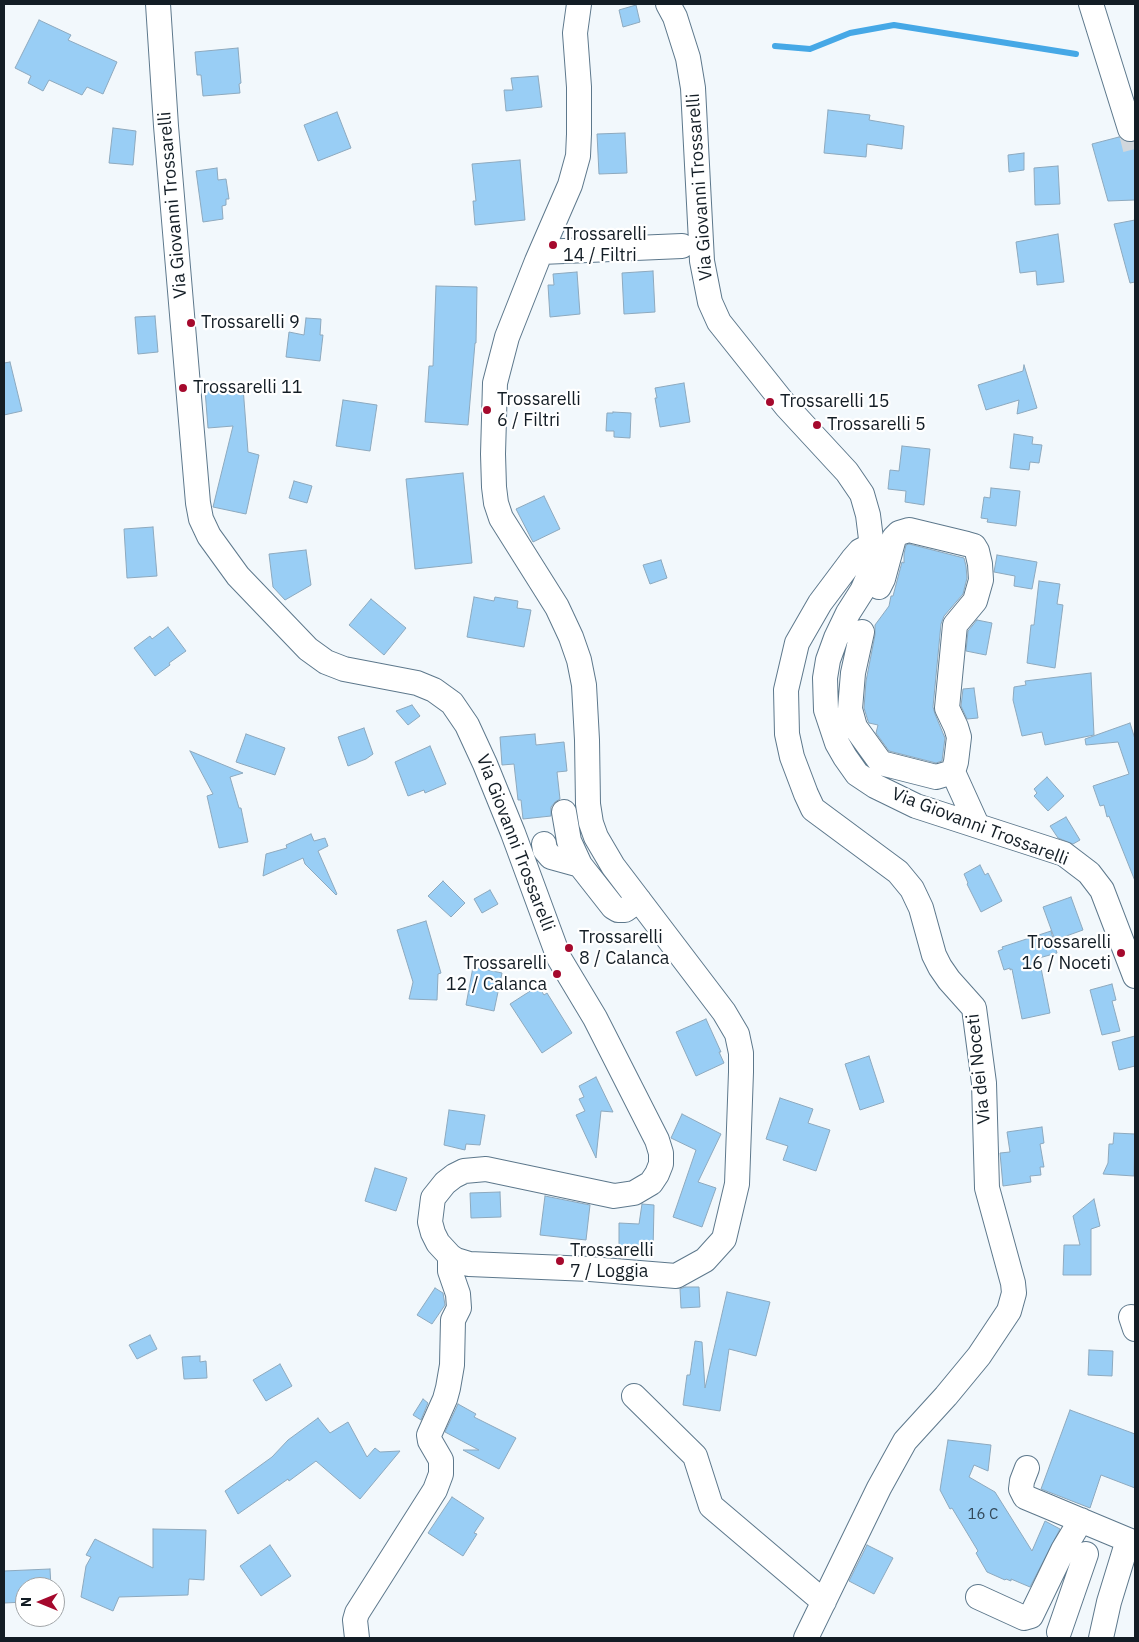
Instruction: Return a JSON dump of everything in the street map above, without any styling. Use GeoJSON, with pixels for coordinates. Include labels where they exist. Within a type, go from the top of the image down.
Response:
{"type":"FeatureCollection","features":[{"type":"Feature","properties":{"kind":"street","name":"Via Giovanni Trossarelli"},"geometry":{"type":"LineString","coordinates":[[158,4],[166,126],[198,503],[201,519],[209,536],[238,576],[308,649],[326,662],[344,669],[417,683],[434,690],[452,703],[467,725],[488,773],[513,833],[559,958],[595,1018],[657,1140],[661,1153],[661,1164],[651,1183],[634,1193],[614,1196],[486,1169],[464,1171],[454,1176],[439,1190],[434,1198],[431,1211],[430,1222],[433,1234],[438,1243],[450,1256]]}},
{"type":"Feature","properties":{"kind":"street"},"geometry":{"type":"LineString","coordinates":[[450,1256],[456,1260],[476,1264],[590,1269],[676,1276],[705,1260],[724,1239],[737,1184],[741,1053],[737,1034],[724,1012],[613,866],[596,837],[591,824],[588,804],[584,685],[579,660],[557,607],[501,518],[496,504],[493,454],[495,384],[507,337],[570,185],[578,156],[579,87],[575,33],[579,4]]}},
{"type":"Feature","properties":{"kind":"street","name":"Via Giovanni Trossarelli"},"geometry":{"type":"LineString","coordinates":[[668,4],[675,17],[688,58],[693,88],[702,261],[710,302],[719,322],[786,406],[847,472],[862,494],[866,505],[873,555],[870,573],[836,638],[828,660],[825,678],[826,710],[837,743],[857,774],[875,786],[916,806],[1064,854],[1089,873],[1102,890],[1135,976]]}},
{"type":"Feature","properties":{"kind":"street"},"geometry":{"type":"LineString","coordinates":[[1091,4],[1130,129]]}},
{"type":"Feature","properties":{"kind":"street"},"geometry":{"type":"LineString","coordinates":[[541,252],[682,246]]}},
{"type":"Feature","properties":{"kind":"street"},"geometry":{"type":"LineString","coordinates":[[859,595],[871,598],[875,595],[883,579],[894,538],[900,533],[909,530],[974,546],[977,551],[981,580],[975,601],[955,625],[947,708],[956,727],[958,737],[956,762],[953,772],[977,826]]}},
{"type":"Feature","properties":{"kind":"street","name":"Via dei Noceti"},"geometry":{"type":"LineString","coordinates":[[806,1638],[879,1488],[905,1441],[979,1356],[1009,1311],[1020,1301],[1014,1294],[1013,1283],[987,1188],[984,1046],[974,1008],[940,967],[934,955],[921,908],[912,889],[898,872],[813,809],[792,757],[787,734],[786,690],[797,643],[820,603],[853,558],[860,551],[872,545]]}},
{"type":"Feature","properties":{"kind":"street"},"geometry":{"type":"LineString","coordinates":[[862,632],[854,673],[850,709],[855,727],[881,762],[936,777],[953,772]]}},
{"type":"Feature","properties":{"kind":"street"},"geometry":{"type":"LineString","coordinates":[[564,812],[569,841],[580,865],[613,906],[618,910],[625,910],[639,900]]}},
{"type":"Feature","properties":{"kind":"street"},"geometry":{"type":"LineString","coordinates":[[544,844],[545,850],[551,857],[580,865]]}},
{"type":"Feature","properties":{"kind":"street"},"geometry":{"type":"LineString","coordinates":[[357,1638],[355,1620],[357,1614],[435,1490],[441,1474],[441,1460],[430,1441],[429,1435],[448,1388],[452,1365],[453,1320],[459,1308],[458,1294],[450,1271],[450,1256]]}},
{"type":"Feature","properties":{"kind":"street"},"geometry":{"type":"LineString","coordinates":[[634,1396],[695,1456],[711,1506],[824,1602]]}},
{"type":"Feature","properties":{"kind":"street"},"geometry":{"type":"LineString","coordinates":[[1027,1468],[1021,1489],[1025,1497],[1132,1542],[1109,1602],[1101,1638]]}},
{"type":"Feature","properties":{"kind":"street"},"geometry":{"type":"LineString","coordinates":[[978,1596],[1024,1618],[1031,1616],[1063,1550],[1081,1520]]}},
{"type":"Feature","properties":{"kind":"street"},"geometry":{"type":"LineString","coordinates":[[1059,1632],[1086,1554]]}},
{"type":"Feature","properties":{"kind":"street"},"geometry":{"type":"LineString","coordinates":[[1045,1587],[1070,1602]]}},
{"type":"Feature","properties":{"kind":"building"},"geometry":{"type":"Polygon","coordinates":[[[636,5],[640,22],[623,27],[619,10],[636,5]]]}},
{"type":"Feature","properties":{"kind":"building"},"geometry":{"type":"Polygon","coordinates":[[[39,20],[71,35],[68,40],[117,62],[103,94],[87,87],[82,95],[49,80],[43,91],[28,83],[31,76],[15,68],[39,20]]]}},
{"type":"Feature","properties":{"kind":"building"},"geometry":{"type":"Polygon","coordinates":[[[238,48],[240,93],[203,96],[201,75],[197,75],[195,52],[238,48]]]}},
{"type":"Feature","properties":{"kind":"building"},"geometry":{"type":"Polygon","coordinates":[[[538,76],[542,107],[506,111],[504,90],[513,90],[511,78],[538,76]]]}},
{"type":"Feature","properties":{"kind":"building"},"geometry":{"type":"Polygon","coordinates":[[[828,110],[870,115],[869,120],[904,126],[902,149],[867,144],[866,157],[824,153],[828,110]]]}},
{"type":"Feature","properties":{"kind":"building"},"geometry":{"type":"Polygon","coordinates":[[[337,112],[351,148],[318,161],[304,125],[337,112]]]}},
{"type":"Feature","properties":{"kind":"building"},"geometry":{"type":"Polygon","coordinates":[[[113,128],[136,131],[133,165],[109,163],[113,128]]]}},
{"type":"Feature","properties":{"kind":"building"},"geometry":{"type":"Polygon","coordinates":[[[625,133],[627,173],[599,174],[597,134],[625,133]]]}},
{"type":"Feature","properties":{"kind":"building"},"geometry":{"type":"Polygon","coordinates":[[[1119,137],[1127,142],[1135,141],[1135,200],[1108,201],[1092,144],[1119,137]]]}},
{"type":"Feature","properties":{"kind":"building"},"geometry":{"type":"Polygon","coordinates":[[[1024,153],[1024,170],[1009,172],[1008,155],[1024,153]]]}},
{"type":"Feature","properties":{"kind":"building"},"geometry":{"type":"Polygon","coordinates":[[[520,160],[525,220],[475,225],[473,201],[476,201],[472,164],[520,160]]]}},
{"type":"Feature","properties":{"kind":"building"},"geometry":{"type":"Polygon","coordinates":[[[1058,166],[1060,204],[1035,205],[1034,168],[1058,166]]]}},
{"type":"Feature","properties":{"kind":"building"},"geometry":{"type":"Polygon","coordinates":[[[217,168],[218,180],[226,179],[229,199],[226,199],[226,205],[222,206],[223,219],[203,222],[196,171],[217,168]]]}},
{"type":"Feature","properties":{"kind":"building"},"geometry":{"type":"Polygon","coordinates":[[[1135,220],[1135,282],[1130,283],[1114,224],[1135,220]]]}},
{"type":"Feature","properties":{"kind":"building"},"geometry":{"type":"Polygon","coordinates":[[[1058,234],[1064,282],[1037,285],[1036,271],[1020,273],[1016,242],[1058,234]]]}},
{"type":"Feature","properties":{"kind":"building"},"geometry":{"type":"Polygon","coordinates":[[[653,271],[655,312],[624,314],[622,273],[653,271]]]}},
{"type":"Feature","properties":{"kind":"building"},"geometry":{"type":"Polygon","coordinates":[[[577,272],[580,314],[550,317],[548,285],[554,285],[553,274],[577,272]]]}},
{"type":"Feature","properties":{"kind":"building"},"geometry":{"type":"Polygon","coordinates":[[[436,286],[477,287],[476,343],[468,425],[425,422],[429,366],[433,366],[436,286]]]}},
{"type":"Feature","properties":{"kind":"building"},"geometry":{"type":"Polygon","coordinates":[[[155,316],[158,352],[138,354],[135,317],[155,316]]]}},
{"type":"Feature","properties":{"kind":"building"},"geometry":{"type":"Polygon","coordinates":[[[306,318],[321,319],[320,335],[323,335],[320,361],[286,357],[289,332],[304,335],[306,318]]]}},
{"type":"Feature","properties":{"kind":"building"},"geometry":{"type":"Polygon","coordinates":[[[10,362],[22,411],[4,415],[4,363],[10,362]]]}},
{"type":"Feature","properties":{"kind":"building"},"geometry":{"type":"Polygon","coordinates":[[[1024,365],[1037,408],[1017,414],[1019,400],[986,410],[978,385],[1023,371],[1024,365]]]}},
{"type":"Feature","properties":{"kind":"building"},"geometry":{"type":"Polygon","coordinates":[[[684,383],[690,422],[660,427],[655,388],[684,383]]]}},
{"type":"Feature","properties":{"kind":"building"},"geometry":{"type":"Polygon","coordinates":[[[243,387],[248,452],[259,455],[246,514],[213,507],[233,426],[208,428],[205,390],[243,387]]]}},
{"type":"Feature","properties":{"kind":"building"},"geometry":{"type":"Polygon","coordinates":[[[343,400],[377,405],[370,451],[336,446],[343,400]]]}},
{"type":"Feature","properties":{"kind":"building"},"geometry":{"type":"Polygon","coordinates":[[[607,413],[631,413],[630,438],[614,437],[614,431],[606,431],[607,413]]]}},
{"type":"Feature","properties":{"kind":"building"},"geometry":{"type":"Polygon","coordinates":[[[1014,434],[1033,437],[1032,444],[1042,445],[1039,463],[1030,462],[1029,470],[1010,468],[1014,434]]]}},
{"type":"Feature","properties":{"kind":"building"},"geometry":{"type":"Polygon","coordinates":[[[902,446],[930,449],[924,505],[905,502],[906,491],[888,489],[890,470],[899,471],[902,446]]]}},
{"type":"Feature","properties":{"kind":"building"},"geometry":{"type":"Polygon","coordinates":[[[463,473],[472,563],[415,569],[406,479],[463,473]]]}},
{"type":"Feature","properties":{"kind":"building"},"geometry":{"type":"Polygon","coordinates":[[[294,481],[312,486],[307,503],[289,498],[294,481]]]}},
{"type":"Feature","properties":{"kind":"building"},"geometry":{"type":"Polygon","coordinates":[[[991,488],[1020,491],[1016,526],[987,522],[988,519],[981,518],[984,497],[990,498],[991,488]]]}},
{"type":"Feature","properties":{"kind":"building"},"geometry":{"type":"Polygon","coordinates":[[[544,496],[560,529],[533,542],[516,509],[544,496]]]}},
{"type":"Feature","properties":{"kind":"building"},"geometry":{"type":"Polygon","coordinates":[[[153,527],[157,576],[127,578],[124,529],[153,527]]]}},
{"type":"Feature","properties":{"kind":"building"},"geometry":{"type":"Polygon","coordinates":[[[909,544],[964,558],[966,566],[967,578],[963,594],[944,616],[941,624],[933,707],[945,738],[942,761],[936,763],[889,751],[876,733],[878,725],[869,723],[864,708],[866,681],[875,635],[875,625],[889,606],[902,562],[904,563],[906,545],[909,544]]]}},
{"type":"Feature","properties":{"kind":"building"},"geometry":{"type":"Polygon","coordinates":[[[306,550],[311,585],[285,600],[273,587],[269,554],[306,550]]]}},
{"type":"Feature","properties":{"kind":"building"},"geometry":{"type":"Polygon","coordinates":[[[997,555],[1037,562],[1032,589],[1014,586],[1015,576],[994,572],[997,555]]]}},
{"type":"Feature","properties":{"kind":"building"},"geometry":{"type":"Polygon","coordinates":[[[661,560],[667,578],[650,584],[643,565],[661,560]]]}},
{"type":"Feature","properties":{"kind":"building"},"geometry":{"type":"Polygon","coordinates":[[[1039,581],[1060,584],[1057,604],[1063,605],[1055,668],[1027,663],[1031,625],[1034,625],[1039,581]]]}},
{"type":"Feature","properties":{"kind":"building"},"geometry":{"type":"Polygon","coordinates":[[[474,597],[494,601],[495,597],[518,601],[517,608],[531,610],[524,647],[467,637],[474,597]]]}},
{"type":"Feature","properties":{"kind":"building"},"geometry":{"type":"Polygon","coordinates":[[[371,599],[406,628],[384,655],[349,625],[371,599]]]}},
{"type":"Feature","properties":{"kind":"building"},"geometry":{"type":"Polygon","coordinates":[[[977,620],[992,623],[986,655],[966,651],[968,631],[977,620]]]}},
{"type":"Feature","properties":{"kind":"building"},"geometry":{"type":"Polygon","coordinates":[[[168,627],[186,651],[155,676],[134,648],[150,636],[152,639],[168,627]]]}},
{"type":"Feature","properties":{"kind":"building"},"geometry":{"type":"Polygon","coordinates":[[[1091,673],[1094,735],[1045,745],[1042,732],[1022,736],[1013,700],[1014,687],[1026,685],[1025,681],[1091,673]]]}},
{"type":"Feature","properties":{"kind":"building"},"geometry":{"type":"Polygon","coordinates":[[[974,688],[978,718],[967,719],[961,706],[963,689],[974,688]]]}},
{"type":"Feature","properties":{"kind":"building"},"geometry":{"type":"Polygon","coordinates":[[[412,705],[420,716],[408,725],[396,711],[412,705]]]}},
{"type":"Feature","properties":{"kind":"building"},"geometry":{"type":"Polygon","coordinates":[[[1130,723],[1135,739],[1135,881],[1109,816],[1107,817],[1104,805],[1100,806],[1093,786],[1129,774],[1118,742],[1086,745],[1085,739],[1130,723]]]}},
{"type":"Feature","properties":{"kind":"building"},"geometry":{"type":"Polygon","coordinates":[[[364,728],[373,754],[348,766],[338,737],[364,728]]]}},
{"type":"Feature","properties":{"kind":"building"},"geometry":{"type":"Polygon","coordinates":[[[246,734],[285,748],[275,775],[236,762],[246,734]]]}},
{"type":"Feature","properties":{"kind":"building"},"geometry":{"type":"Polygon","coordinates":[[[535,734],[536,745],[564,742],[567,771],[557,772],[560,799],[551,807],[551,816],[523,819],[521,800],[518,800],[514,764],[502,765],[500,737],[535,734]]]}},
{"type":"Feature","properties":{"kind":"building"},"geometry":{"type":"Polygon","coordinates":[[[430,746],[446,784],[425,793],[424,790],[408,796],[395,762],[430,746]]]}},
{"type":"Feature","properties":{"kind":"building"},"geometry":{"type":"Polygon","coordinates":[[[190,751],[243,773],[230,777],[239,808],[241,808],[248,842],[219,848],[207,796],[213,794],[190,751]]]}},
{"type":"Feature","properties":{"kind":"building"},"geometry":{"type":"Polygon","coordinates":[[[1047,777],[1064,796],[1048,811],[1034,796],[1037,793],[1034,789],[1047,777]]]}},
{"type":"Feature","properties":{"kind":"building"},"geometry":{"type":"Polygon","coordinates":[[[1066,817],[1080,840],[1073,844],[1058,838],[1050,826],[1066,817]]]}},
{"type":"Feature","properties":{"kind":"building"},"geometry":{"type":"Polygon","coordinates":[[[311,834],[314,841],[325,838],[328,846],[318,851],[336,895],[305,864],[303,858],[263,876],[266,854],[287,848],[286,845],[311,834]]]}},
{"type":"Feature","properties":{"kind":"building"},"geometry":{"type":"Polygon","coordinates":[[[980,865],[985,875],[988,873],[1002,901],[981,912],[964,874],[980,865]]]}},
{"type":"Feature","properties":{"kind":"building"},"geometry":{"type":"Polygon","coordinates":[[[443,881],[465,903],[451,917],[428,896],[443,881]]]}},
{"type":"Feature","properties":{"kind":"building"},"geometry":{"type":"Polygon","coordinates":[[[490,890],[498,904],[482,913],[474,899],[490,890]]]}},
{"type":"Feature","properties":{"kind":"building"},"geometry":{"type":"Polygon","coordinates":[[[1071,897],[1083,930],[1055,940],[1043,907],[1071,897]]]}},
{"type":"Feature","properties":{"kind":"building"},"geometry":{"type":"Polygon","coordinates":[[[426,921],[441,973],[438,974],[437,1000],[409,999],[413,982],[397,930],[426,921]]]}},
{"type":"Feature","properties":{"kind":"building"},"geometry":{"type":"Polygon","coordinates":[[[1051,931],[1057,953],[1039,958],[1050,1013],[1022,1019],[1012,969],[1004,970],[998,951],[1003,949],[1002,947],[1051,931]]]}},
{"type":"Feature","properties":{"kind":"building"},"geometry":{"type":"Polygon","coordinates":[[[473,967],[502,973],[494,1011],[466,1005],[473,967]]]}},
{"type":"Feature","properties":{"kind":"building"},"geometry":{"type":"Polygon","coordinates":[[[1112,984],[1116,1000],[1112,1001],[1120,1031],[1102,1035],[1090,990],[1112,984]]]}},
{"type":"Feature","properties":{"kind":"building"},"geometry":{"type":"Polygon","coordinates":[[[538,986],[544,995],[547,993],[572,1033],[542,1053],[510,1004],[538,986]]]}},
{"type":"Feature","properties":{"kind":"building"},"geometry":{"type":"Polygon","coordinates":[[[706,1019],[724,1063],[696,1076],[676,1032],[706,1019]]]}},
{"type":"Feature","properties":{"kind":"building"},"geometry":{"type":"Polygon","coordinates":[[[1135,1036],[1135,1066],[1119,1070],[1112,1042],[1135,1036]]]}},
{"type":"Feature","properties":{"kind":"building"},"geometry":{"type":"Polygon","coordinates":[[[869,1056],[884,1102],[860,1110],[845,1064],[869,1056]]]}},
{"type":"Feature","properties":{"kind":"building"},"geometry":{"type":"Polygon","coordinates":[[[596,1077],[613,1112],[601,1111],[596,1158],[576,1115],[585,1111],[579,1099],[584,1097],[579,1086],[596,1077]]]}},
{"type":"Feature","properties":{"kind":"building"},"geometry":{"type":"Polygon","coordinates":[[[780,1098],[813,1109],[808,1123],[830,1130],[816,1171],[783,1160],[788,1146],[766,1139],[780,1098]]]}},
{"type":"Feature","properties":{"kind":"building"},"geometry":{"type":"Polygon","coordinates":[[[449,1110],[485,1115],[480,1145],[466,1144],[465,1150],[444,1145],[449,1110]]]}},
{"type":"Feature","properties":{"kind":"building"},"geometry":{"type":"Polygon","coordinates":[[[682,1114],[721,1134],[698,1182],[716,1188],[702,1227],[673,1217],[696,1150],[671,1138],[682,1114]]]}},
{"type":"Feature","properties":{"kind":"building"},"geometry":{"type":"Polygon","coordinates":[[[1042,1127],[1044,1143],[1040,1144],[1044,1167],[1040,1167],[1041,1175],[1030,1176],[1031,1182],[1003,1186],[1000,1153],[1010,1152],[1007,1132],[1042,1127]]]}},
{"type":"Feature","properties":{"kind":"building"},"geometry":{"type":"Polygon","coordinates":[[[1114,1133],[1135,1134],[1134,1176],[1103,1174],[1108,1163],[1109,1144],[1113,1144],[1114,1133]]]}},
{"type":"Feature","properties":{"kind":"building"},"geometry":{"type":"Polygon","coordinates":[[[375,1168],[407,1178],[396,1211],[365,1201],[375,1168]]]}},
{"type":"Feature","properties":{"kind":"building"},"geometry":{"type":"Polygon","coordinates":[[[500,1192],[501,1217],[471,1218],[470,1193],[500,1192]]]}},
{"type":"Feature","properties":{"kind":"building"},"geometry":{"type":"Polygon","coordinates":[[[545,1196],[590,1205],[586,1240],[540,1235],[545,1196]]]}},
{"type":"Feature","properties":{"kind":"building"},"geometry":{"type":"Polygon","coordinates":[[[1094,1199],[1100,1226],[1091,1229],[1091,1275],[1063,1275],[1064,1245],[1080,1245],[1073,1216],[1094,1199]]]}},
{"type":"Feature","properties":{"kind":"building"},"geometry":{"type":"Polygon","coordinates":[[[642,1204],[654,1205],[653,1252],[637,1252],[637,1248],[619,1248],[619,1223],[639,1224],[642,1204]]]}},
{"type":"Feature","properties":{"kind":"building"},"geometry":{"type":"Polygon","coordinates":[[[699,1287],[700,1307],[681,1308],[680,1289],[699,1287]]]}},
{"type":"Feature","properties":{"kind":"building"},"geometry":{"type":"Polygon","coordinates":[[[435,1288],[443,1293],[445,1305],[432,1324],[417,1315],[435,1288]]]}},
{"type":"Feature","properties":{"kind":"building"},"geometry":{"type":"Polygon","coordinates":[[[727,1292],[770,1302],[756,1356],[729,1349],[720,1411],[683,1405],[687,1375],[690,1375],[695,1341],[702,1342],[705,1388],[727,1292]]]}},
{"type":"Feature","properties":{"kind":"building"},"geometry":{"type":"Polygon","coordinates":[[[150,1335],[157,1349],[137,1359],[129,1345],[150,1335]]]}},
{"type":"Feature","properties":{"kind":"building"},"geometry":{"type":"Polygon","coordinates":[[[1089,1350],[1113,1351],[1112,1376],[1088,1375],[1089,1350]]]}},
{"type":"Feature","properties":{"kind":"building"},"geometry":{"type":"Polygon","coordinates":[[[200,1356],[200,1362],[206,1361],[207,1378],[184,1379],[182,1357],[200,1356]]]}},
{"type":"Feature","properties":{"kind":"building"},"geometry":{"type":"Polygon","coordinates":[[[280,1364],[292,1386],[266,1401],[253,1380],[280,1364]]]}},
{"type":"Feature","properties":{"kind":"building"},"geometry":{"type":"Polygon","coordinates":[[[423,1399],[428,1403],[421,1420],[413,1415],[423,1399]]]}},
{"type":"Feature","properties":{"kind":"building"},"geometry":{"type":"Polygon","coordinates":[[[458,1404],[476,1414],[474,1417],[516,1438],[499,1469],[463,1450],[479,1450],[445,1432],[458,1404]]]}},
{"type":"Feature","properties":{"kind":"building"},"geometry":{"type":"Polygon","coordinates":[[[1070,1410],[1135,1434],[1135,1488],[1101,1475],[1090,1508],[1041,1489],[1070,1410]]]}},
{"type":"Feature","properties":{"kind":"building"},"geometry":{"type":"Polygon","coordinates":[[[318,1418],[330,1433],[348,1422],[367,1457],[375,1448],[380,1452],[400,1451],[360,1499],[316,1461],[238,1514],[225,1491],[272,1457],[288,1440],[318,1418]]]}},
{"type":"Feature","properties":{"kind":"building"},"geometry":{"type":"Polygon","coordinates":[[[948,1440],[991,1445],[988,1471],[974,1465],[969,1477],[995,1492],[1032,1551],[1045,1521],[1060,1529],[1030,1587],[1011,1579],[1011,1581],[1005,1580],[987,1572],[976,1553],[978,1551],[952,1508],[950,1509],[940,1490],[948,1440]]]}},
{"type":"Feature","properties":{"kind":"building"},"geometry":{"type":"Polygon","coordinates":[[[452,1497],[484,1518],[474,1533],[477,1534],[463,1556],[428,1533],[452,1497]]]}},
{"type":"Feature","properties":{"kind":"building"},"geometry":{"type":"Polygon","coordinates":[[[153,1529],[206,1530],[204,1580],[189,1579],[188,1595],[119,1597],[113,1611],[81,1597],[86,1566],[91,1557],[86,1555],[95,1539],[153,1568],[153,1529]]]}},
{"type":"Feature","properties":{"kind":"building"},"geometry":{"type":"Polygon","coordinates":[[[270,1545],[291,1576],[261,1596],[240,1566],[270,1545]]]}},
{"type":"Feature","properties":{"kind":"building"},"geometry":{"type":"Polygon","coordinates":[[[867,1545],[893,1558],[874,1594],[849,1581],[867,1545]]]}},
{"type":"Feature","properties":{"kind":"building"},"geometry":{"type":"Polygon","coordinates":[[[50,1569],[50,1577],[15,1577],[15,1602],[4,1603],[4,1571],[50,1569]]]}},
{"type":"Feature","properties":{"kind":"waterway"},"geometry":{"type":"LineString","coordinates":[[775,46],[810,49],[850,33],[894,25],[1076,54]]}},
{"type":"Feature","properties":{"kind":"tunnel"},"geometry":{"type":"LineString","coordinates":[[1130,129],[1135,149]]}},
{"type":"Feature","properties":{"kind":"place","name":"Trossarelli 14 / Filtri"},"geometry":{"type":"Point","coordinates":[553,245]}},
{"type":"Feature","properties":{"kind":"place","name":"Trossarelli 9"},"geometry":{"type":"Point","coordinates":[191,323]}},
{"type":"Feature","properties":{"kind":"place","name":"Trossarelli 11"},"geometry":{"type":"Point","coordinates":[183,388]}},
{"type":"Feature","properties":{"kind":"place","name":"Trossarelli 15"},"geometry":{"type":"Point","coordinates":[770,402]}},
{"type":"Feature","properties":{"kind":"place","name":"Trossarelli 6 / Filtri"},"geometry":{"type":"Point","coordinates":[487,410]}},
{"type":"Feature","properties":{"kind":"place","name":"Trossarelli 5"},"geometry":{"type":"Point","coordinates":[817,425]}},
{"type":"Feature","properties":{"kind":"place","name":"Trossarelli 8 / Calanca"},"geometry":{"type":"Point","coordinates":[569,948]}},
{"type":"Feature","properties":{"kind":"place","name":"Trossarelli 16 / Noceti"},"geometry":{"type":"Point","coordinates":[1121,953]}},
{"type":"Feature","properties":{"kind":"place","name":"Trossarelli 12 / Calanca"},"geometry":{"type":"Point","coordinates":[557,974]}},
{"type":"Feature","properties":{"kind":"place","name":"Trossarelli 7 / Loggia"},"geometry":{"type":"Point","coordinates":[560,1261]}}]}
